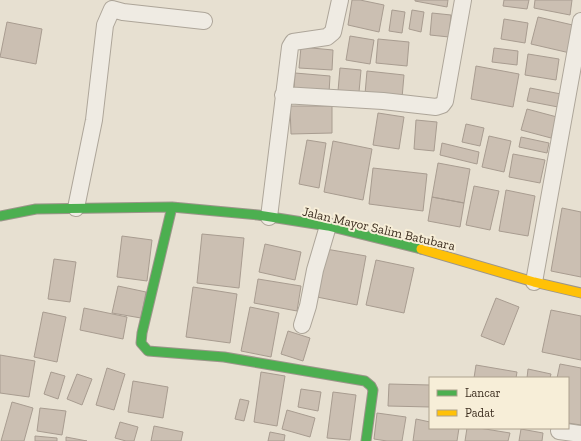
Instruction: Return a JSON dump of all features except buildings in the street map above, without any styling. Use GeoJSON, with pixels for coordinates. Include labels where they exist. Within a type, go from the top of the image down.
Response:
{"type":"FeatureCollection","features":[{"type":"Feature","properties":{"kind":"street"},"geometry":{"type":"LineString","coordinates":[[269,217],[290,47],[293,42],[327,38],[333,32],[340,0]]}},
{"type":"Feature","properties":{"kind":"street"},"geometry":{"type":"LineString","coordinates":[[283,95],[383,101],[436,107],[442,105],[445,101],[463,0]]}},
{"type":"Feature","properties":{"kind":"street"},"geometry":{"type":"LineString","coordinates":[[76,208],[94,120],[105,25],[112,4],[123,12],[204,21]]}},
{"type":"Feature","properties":{"kind":"street"},"geometry":{"type":"LineString","coordinates":[[534,282],[581,21]]}},
{"type":"Feature","properties":{"kind":"street"},"geometry":{"type":"LineString","coordinates":[[172,207],[142,333],[141,343],[148,352],[224,357],[365,381],[373,390],[366,441]]}},
{"type":"Feature","properties":{"kind":"street","name":"Jalan Mayor Salim Batubara"},"geometry":{"type":"LineString","coordinates":[[0,216],[36,209],[172,207],[269,217],[328,226],[435,253],[534,282],[581,293]]}},
{"type":"Feature","properties":{"kind":"street"},"geometry":{"type":"LineString","coordinates":[[302,326],[308,306],[315,270],[328,226]]}},
{"type":"Feature","properties":{"kind":"street"},"geometry":{"type":"LineString","coordinates":[[559,431],[581,434]]}},
{"type":"Feature","properties":{"kind":"traffic: fast"},"geometry":{"type":"LineString","coordinates":[[172,207],[142,333],[141,343],[148,351],[224,357],[365,381],[373,390],[366,441]]}},
{"type":"Feature","properties":{"kind":"traffic: fast"},"geometry":{"type":"LineString","coordinates":[[0,216],[36,209],[172,207],[258,215],[328,226],[421,249]]}},
{"type":"Feature","properties":{"kind":"traffic: slow"},"geometry":{"type":"LineString","coordinates":[[421,249],[534,282],[581,293]]}}]}
